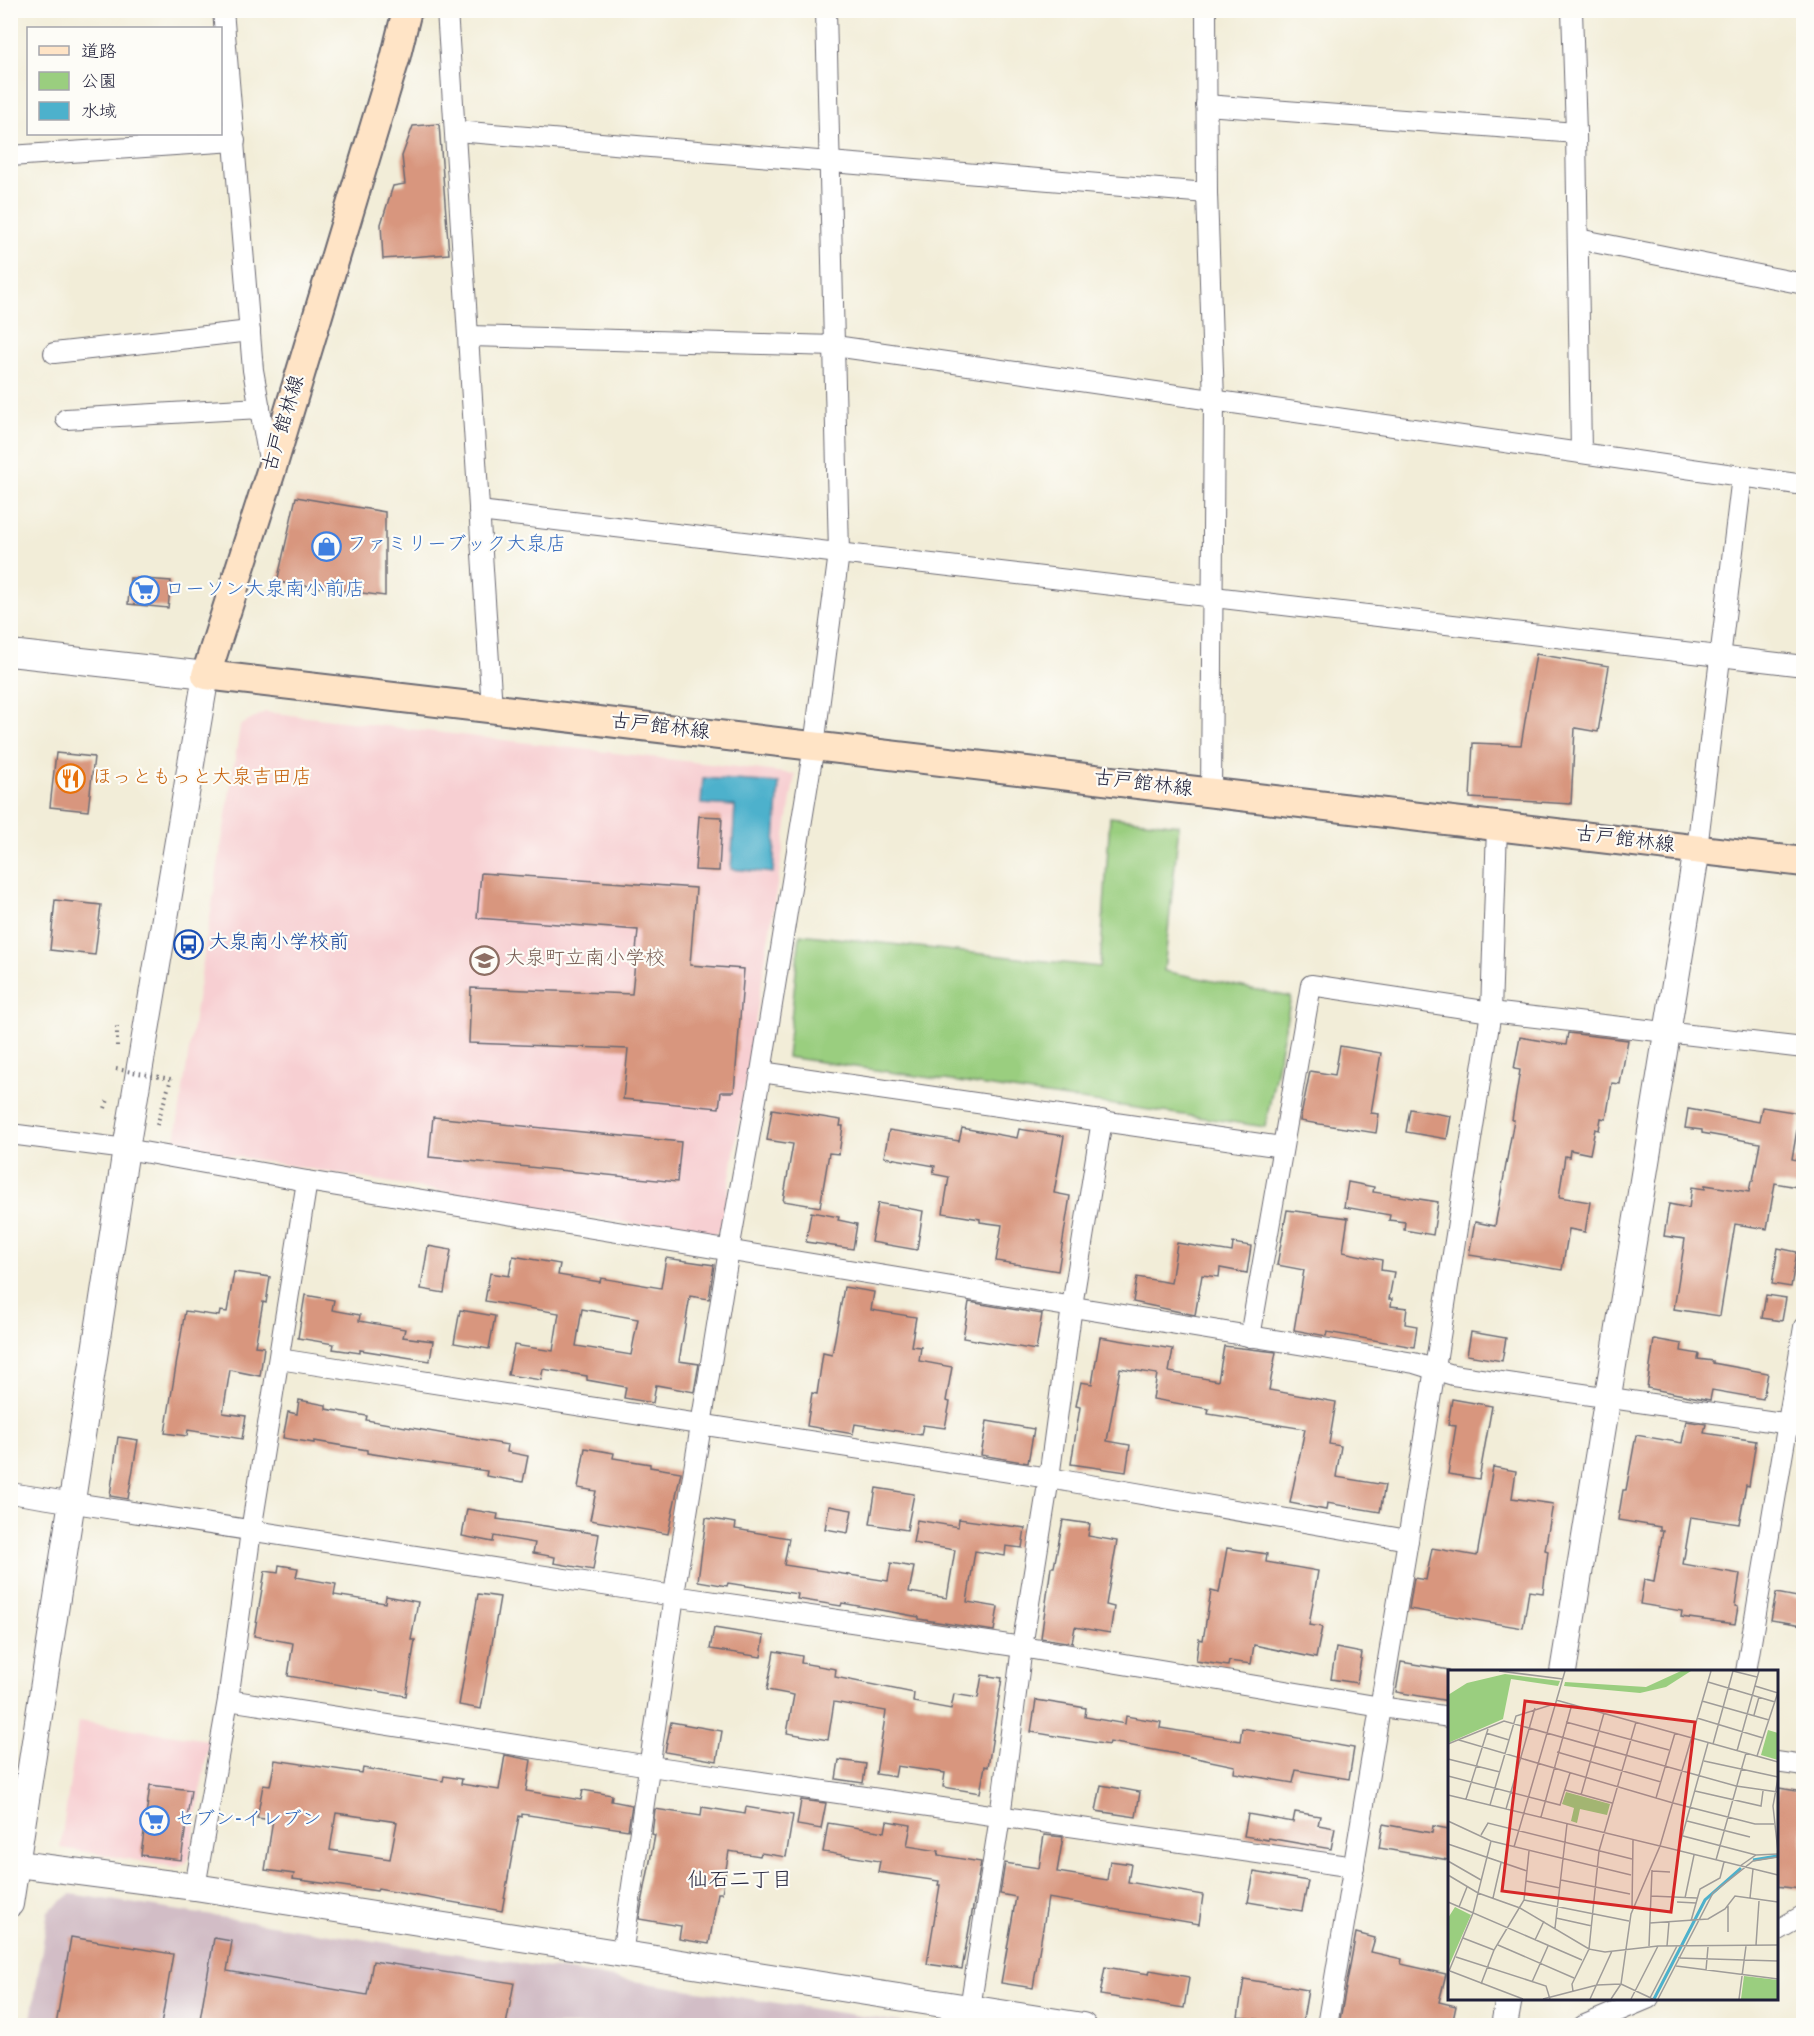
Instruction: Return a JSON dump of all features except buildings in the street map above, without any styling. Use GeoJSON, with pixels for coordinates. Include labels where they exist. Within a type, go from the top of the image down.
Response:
{"type":"FeatureCollection","features":[{"type":"Feature","properties":{"kind":"main road","name":"古戸館林線"},"geometry":{"type":"LineString","coordinates":[[407,10],[396,59],[271,471],[206,675],[1803,862]]}},
{"type":"Feature","properties":{"kind":"street"},"geometry":{"type":"LineString","coordinates":[[223,10],[253,370],[271,471]]}},
{"type":"Feature","properties":{"kind":"street"},"geometry":{"type":"LineString","coordinates":[[447,10],[492,709]]}},
{"type":"Feature","properties":{"kind":"street"},"geometry":{"type":"LineString","coordinates":[[622,1955],[674,1596],[729,1250],[761,1072],[814,746],[839,553],[826,10]]}},
{"type":"Feature","properties":{"kind":"street"},"geometry":{"type":"LineString","coordinates":[[1206,10],[1206,105],[1214,400],[1211,793]]}},
{"type":"Feature","properties":{"kind":"street"},"geometry":{"type":"LineString","coordinates":[[1572,10],[1581,453]]}},
{"type":"Feature","properties":{"kind":"street"},"geometry":{"type":"LineString","coordinates":[[1206,105],[1576,133]]}},
{"type":"Feature","properties":{"kind":"street"},"geometry":{"type":"LineString","coordinates":[[456,131],[1208,193]]}},
{"type":"Feature","properties":{"kind":"street"},"geometry":{"type":"LineString","coordinates":[[10,156],[235,141]]}},
{"type":"Feature","properties":{"kind":"street"},"geometry":{"type":"LineString","coordinates":[[1578,239],[1803,284]]}},
{"type":"Feature","properties":{"kind":"street"},"geometry":{"type":"LineString","coordinates":[[54,353],[250,331]]}},
{"type":"Feature","properties":{"kind":"street"},"geometry":{"type":"LineString","coordinates":[[469,336],[835,346],[1803,485]]}},
{"type":"Feature","properties":{"kind":"street"},"geometry":{"type":"LineString","coordinates":[[66,419],[260,408]]}},
{"type":"Feature","properties":{"kind":"street"},"geometry":{"type":"LineString","coordinates":[[1563,1670],[1697,849],[1742,476]]}},
{"type":"Feature","properties":{"kind":"street"},"geometry":{"type":"LineString","coordinates":[[479,511],[1803,666]]}},
{"type":"Feature","properties":{"kind":"street"},"geometry":{"type":"LineString","coordinates":[[10,653],[206,675],[126,1149],[14,1863],[10,1904]]}},
{"type":"Feature","properties":{"kind":"street"},"geometry":{"type":"LineString","coordinates":[[1328,2025],[1408,1540],[1491,1012],[1497,826]]}},
{"type":"Feature","properties":{"kind":"street"},"geometry":{"type":"LineString","coordinates":[[1250,1337],[1311,985],[1491,1012],[1803,1048]]}},
{"type":"Feature","properties":{"kind":"street"},"geometry":{"type":"LineString","coordinates":[[761,1072],[1282,1147]]}},
{"type":"Feature","properties":{"kind":"street"},"geometry":{"type":"LineString","coordinates":[[970,2008],[1000,1817],[1022,1647],[1072,1306],[1102,1120]]}},
{"type":"Feature","properties":{"kind":"street"},"geometry":{"type":"LineString","coordinates":[[10,1134],[126,1149],[307,1181],[1414,1363],[1453,1376],[1796,1425]]}},
{"type":"Feature","properties":{"kind":"street"},"geometry":{"type":"LineString","coordinates":[[195,1887],[228,1700],[251,1531],[307,1181]]}},
{"type":"Feature","properties":{"kind":"street"},"geometry":{"type":"LineString","coordinates":[[1746,1670],[1796,1425],[1803,1327]]}},
{"type":"Feature","properties":{"kind":"street"},"geometry":{"type":"LineString","coordinates":[[279,1359],[1048,1478],[1408,1540]]}},
{"type":"Feature","properties":{"kind":"street"},"geometry":{"type":"LineString","coordinates":[[10,1493],[674,1596],[1022,1647],[1448,1717]]}},
{"type":"Feature","properties":{"kind":"street"},"geometry":{"type":"LineString","coordinates":[[228,1700],[650,1766],[1354,1867]]}},
{"type":"Feature","properties":{"kind":"street"},"geometry":{"type":"LineString","coordinates":[[1778,1762],[1803,1766]]}},
{"type":"Feature","properties":{"kind":"street"},"geometry":{"type":"LineString","coordinates":[[14,1863],[195,1887],[1083,2025]]}},
{"type":"Feature","properties":{"kind":"street"},"geometry":{"type":"LineString","coordinates":[[1778,1930],[1803,1915]]}},
{"type":"Feature","properties":{"kind":"street"},"geometry":{"type":"LineString","coordinates":[[1504,2025],[1509,2000]]}},
{"type":"Feature","properties":{"kind":"street"},"geometry":{"type":"LineString","coordinates":[[1583,2025],[1644,2000]]}},
{"type":"Feature","properties":{"kind":"path"},"geometry":{"type":"LineString","coordinates":[[116,1069],[171,1079],[157,1125]]}},
{"type":"Feature","properties":{"kind":"shaded area","name":"大泉町立南小学校"},"geometry":{"type":"Polygon","coordinates":[[[265,712],[795,774],[722,1228],[711,1237],[174,1146],[240,726],[265,712]]]}},
{"type":"Feature","properties":{"kind":"shaded area"},"geometry":{"type":"Polygon","coordinates":[[[79,1721],[209,1740],[187,1862],[177,1867],[60,1848],[79,1721]]]}},
{"type":"Feature","properties":{"kind":"shaded area"},"geometry":{"type":"Polygon","coordinates":[[[71,1894],[919,2025],[30,2026],[48,1911],[71,1894]]]}},
{"type":"Feature","properties":{"kind":"green space"},"geometry":{"type":"Polygon","coordinates":[[[1110,817],[1179,825],[1164,971],[1291,997],[1265,1127],[787,1057],[800,934],[1100,967],[1110,817]]]}},
{"type":"Feature","properties":{"kind":"water"},"geometry":{"type":"Polygon","coordinates":[[[703,778],[779,783],[773,873],[731,869],[735,806],[701,804],[703,778]]]}},
{"type":"Feature","properties":{"kind":"place","name":"ファミリーブック大泉店"},"geometry":{"type":"Point","coordinates":[326,546]}},
{"type":"Feature","properties":{"kind":"place","name":"ローソン大泉南小前店"},"geometry":{"type":"Point","coordinates":[144,591]}},
{"type":"Feature","properties":{"kind":"place","name":"ほっともっと大泉吉田店"},"geometry":{"type":"Point","coordinates":[71,779]}},
{"type":"Feature","properties":{"kind":"place","name":"大泉南小学校前"},"geometry":{"type":"Point","coordinates":[188,944]}},
{"type":"Feature","properties":{"kind":"place","name":"大泉町立南小学校"},"geometry":{"type":"Point","coordinates":[484,960]}},
{"type":"Feature","properties":{"kind":"place","name":"セブン-イレブン"},"geometry":{"type":"Point","coordinates":[154,1821]}},
{"type":"Feature","properties":{"kind":"district","name":"仙石二丁目"},"geometry":{"type":"Point","coordinates":[740,1882]}}]}
